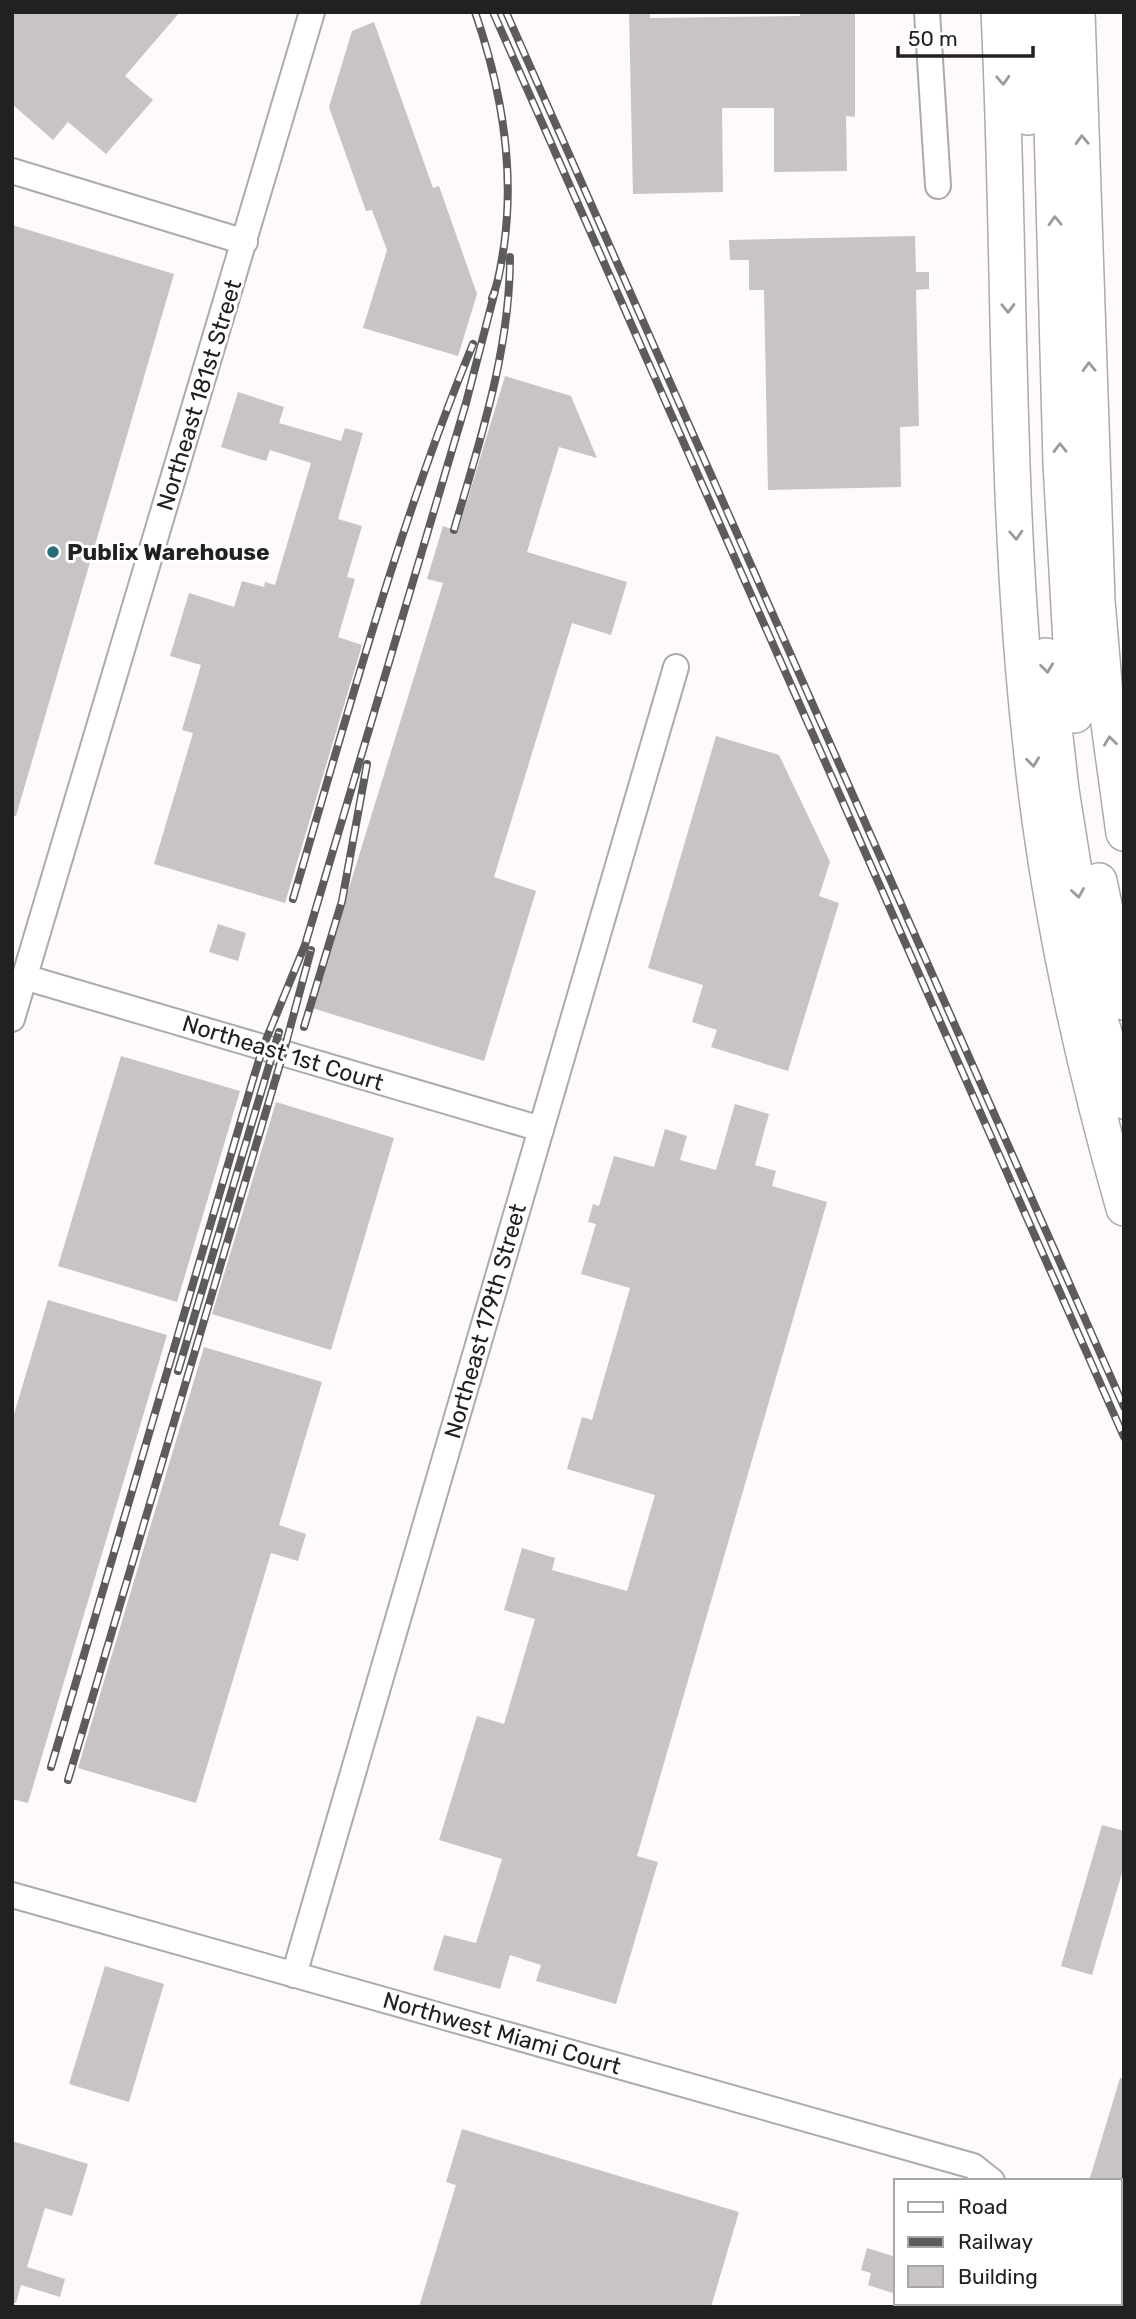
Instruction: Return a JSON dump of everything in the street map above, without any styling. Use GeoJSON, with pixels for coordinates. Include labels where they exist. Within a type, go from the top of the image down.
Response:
{"type":"FeatureCollection","features":[{"type":"Feature","properties":{"kind":"highway"},"geometry":{"type":"LineString","coordinates":[[999,12],[1014,505],[1021,643],[1031,745],[1040,819],[1065,966],[1124,1209]]}},
{"type":"Feature","properties":{"kind":"highway"},"geometry":{"type":"LineString","coordinates":[[1023,12],[1045,651],[1061,790],[1079,902],[1101,1023],[1124,1101]]}},
{"type":"Feature","properties":{"kind":"highway"},"geometry":{"type":"LineString","coordinates":[[1048,12],[1061,463],[1074,707],[1094,856],[1124,1002]]}},
{"type":"Feature","properties":{"kind":"highway"},"geometry":{"type":"LineString","coordinates":[[1077,12],[1097,601],[1106,708],[1124,833]]}},
{"type":"Feature","properties":{"kind":"street","name":"Northeast 181st Street"},"geometry":{"type":"LineString","coordinates":[[12,1019],[312,12]]}},
{"type":"Feature","properties":{"kind":"street"},"geometry":{"type":"LineString","coordinates":[[927,12],[939,186]]}},
{"type":"Feature","properties":{"kind":"street"},"geometry":{"type":"LineString","coordinates":[[12,172],[245,242]]}},
{"type":"Feature","properties":{"kind":"street","name":"Northeast 179th Street"},"geometry":{"type":"LineString","coordinates":[[294,1975],[676,667]]}},
{"type":"Feature","properties":{"kind":"street","name":"Northeast 1st Court"},"geometry":{"type":"LineString","coordinates":[[24,977],[541,1129]]}},
{"type":"Feature","properties":{"kind":"street","name":"Northwest Miami Court"},"geometry":{"type":"LineString","coordinates":[[12,1895],[973,2166],[990,2179]]}},
{"type":"Feature","properties":{"kind":"building"},"geometry":{"type":"Polygon","coordinates":[[[12,12],[180,12],[125,76],[153,100],[106,154],[68,122],[53,140],[12,104],[12,12]]]}},
{"type":"Feature","properties":{"kind":"building"},"geometry":{"type":"Polygon","coordinates":[[[629,12],[650,12],[650,18],[800,16],[799,12],[855,12],[855,117],[846,116],[847,171],[774,172],[774,108],[722,108],[723,192],[633,194],[629,12]]]}},
{"type":"Feature","properties":{"kind":"building"},"geometry":{"type":"Polygon","coordinates":[[[374,22],[433,188],[439,186],[477,294],[458,356],[363,328],[387,250],[372,210],[366,211],[329,107],[352,31],[374,22]]]}},
{"type":"Feature","properties":{"kind":"building","name":"Publix Warehouse"},"geometry":{"type":"Polygon","coordinates":[[[12,225],[174,274],[16,816],[12,816],[12,225]]]}},
{"type":"Feature","properties":{"kind":"building"},"geometry":{"type":"Polygon","coordinates":[[[915,236],[916,272],[929,272],[929,289],[916,290],[919,426],[900,427],[901,487],[768,490],[764,290],[749,290],[749,260],[730,260],[729,240],[915,236]]]}},
{"type":"Feature","properties":{"kind":"building"},"geometry":{"type":"Polygon","coordinates":[[[505,376],[571,396],[597,458],[559,447],[527,552],[627,582],[611,635],[572,623],[494,877],[536,891],[484,1061],[312,1008],[443,583],[427,579],[443,526],[458,531],[505,376]]]}},
{"type":"Feature","properties":{"kind":"building"},"geometry":{"type":"Polygon","coordinates":[[[238,392],[284,407],[279,423],[341,441],[345,428],[363,433],[338,519],[362,526],[347,577],[355,579],[338,637],[362,645],[285,903],[154,864],[193,733],[182,730],[201,665],[170,656],[189,593],[234,607],[242,581],[264,587],[265,582],[275,585],[311,463],[270,450],[266,461],[221,447],[238,392]]]}},
{"type":"Feature","properties":{"kind":"building"},"geometry":{"type":"Polygon","coordinates":[[[716,736],[779,755],[830,862],[819,896],[839,903],[788,1071],[711,1047],[717,1030],[692,1022],[703,985],[648,968],[716,736]]]}},
{"type":"Feature","properties":{"kind":"building"},"geometry":{"type":"Polygon","coordinates":[[[218,924],[246,933],[238,961],[209,952],[218,924]]]}},
{"type":"Feature","properties":{"kind":"building"},"geometry":{"type":"Polygon","coordinates":[[[121,1056],[240,1091],[177,1302],[58,1266],[121,1056]]]}},
{"type":"Feature","properties":{"kind":"building"},"geometry":{"type":"Polygon","coordinates":[[[276,1102],[394,1138],[331,1350],[212,1314],[276,1102]]]}},
{"type":"Feature","properties":{"kind":"building"},"geometry":{"type":"Polygon","coordinates":[[[735,1104],[769,1114],[755,1165],[776,1171],[772,1186],[827,1202],[637,1856],[658,1862],[616,2004],[536,1981],[541,1965],[510,1955],[500,1989],[433,1970],[444,1935],[476,1943],[502,1859],[439,1840],[477,1716],[504,1724],[535,1619],[504,1610],[522,1548],[555,1558],[552,1570],[627,1591],[655,1495],[567,1469],[582,1417],[592,1420],[630,1288],[581,1274],[596,1224],[588,1222],[593,1204],[599,1206],[614,1156],[654,1167],[665,1129],[687,1136],[680,1160],[716,1170],[735,1104]]]}},
{"type":"Feature","properties":{"kind":"building"},"geometry":{"type":"Polygon","coordinates":[[[48,1300],[167,1335],[28,1803],[12,1799],[12,1421],[48,1300]]]}},
{"type":"Feature","properties":{"kind":"building"},"geometry":{"type":"Polygon","coordinates":[[[204,1347],[322,1382],[279,1525],[306,1534],[298,1561],[271,1553],[196,1803],[78,1768],[204,1347]]]}},
{"type":"Feature","properties":{"kind":"building"},"geometry":{"type":"Polygon","coordinates":[[[1102,1825],[1124,1831],[1124,1866],[1092,1975],[1061,1966],[1102,1825]]]}},
{"type":"Feature","properties":{"kind":"building"},"geometry":{"type":"Polygon","coordinates":[[[105,1966],[164,1984],[129,2102],[69,2084],[105,1966]]]}},
{"type":"Feature","properties":{"kind":"building"},"geometry":{"type":"Polygon","coordinates":[[[1120,2078],[1124,2078],[1124,2181],[1090,2179],[1120,2078]]]}},
{"type":"Feature","properties":{"kind":"building"},"geometry":{"type":"Polygon","coordinates":[[[462,2129],[739,2212],[711,2307],[419,2307],[456,2185],[446,2182],[462,2129]]]}},
{"type":"Feature","properties":{"kind":"building"},"geometry":{"type":"Polygon","coordinates":[[[12,2141],[88,2164],[72,2216],[45,2208],[27,2267],[65,2279],[60,2297],[21,2285],[16,2303],[12,2302],[12,2141]]]}},
{"type":"Feature","properties":{"kind":"building"},"geometry":{"type":"Polygon","coordinates":[[[867,2248],[894,2256],[894,2293],[868,2285],[871,2273],[861,2270],[867,2248]]]}},
{"type":"Feature","properties":{"kind":"railway"},"geometry":{"type":"LineString","coordinates":[[475,12],[499,98],[507,157],[504,246],[492,298]]}},
{"type":"Feature","properties":{"kind":"railway"},"geometry":{"type":"LineString","coordinates":[[493,12],[1124,1437]]}},
{"type":"Feature","properties":{"kind":"railway"},"geometry":{"type":"LineString","coordinates":[[506,12],[1124,1407]]}},
{"type":"Feature","properties":{"kind":"railway"},"geometry":{"type":"LineString","coordinates":[[454,530],[499,361],[509,292],[510,257]]}},
{"type":"Feature","properties":{"kind":"railway"},"geometry":{"type":"LineString","coordinates":[[51,1767],[263,1047],[305,945],[466,403],[495,291]]}},
{"type":"Feature","properties":{"kind":"railway"},"geometry":{"type":"LineString","coordinates":[[293,899],[398,549],[421,480],[473,344]]}},
{"type":"Feature","properties":{"kind":"railway"},"geometry":{"type":"LineString","coordinates":[[304,1027],[342,901],[367,764]]}},
{"type":"Feature","properties":{"kind":"railway"},"geometry":{"type":"LineString","coordinates":[[68,1780],[283,1054],[311,950]]}},
{"type":"Feature","properties":{"kind":"railway"},"geometry":{"type":"LineString","coordinates":[[178,1371],[279,1032]]}},
{"type":"Feature","properties":{"kind":"place","name":"Publix Warehouse"},"geometry":{"type":"Point","coordinates":[53,552]}}]}
